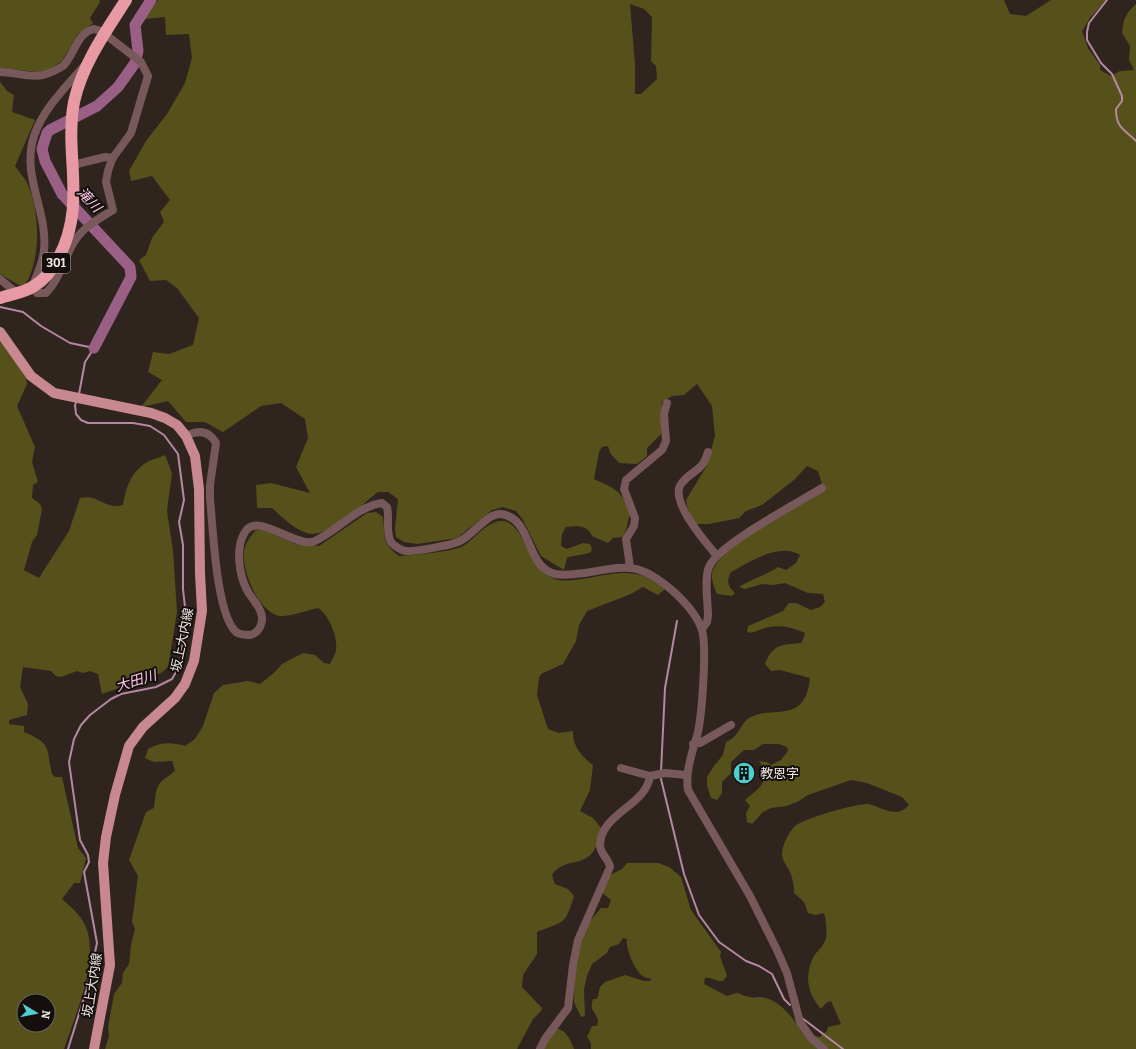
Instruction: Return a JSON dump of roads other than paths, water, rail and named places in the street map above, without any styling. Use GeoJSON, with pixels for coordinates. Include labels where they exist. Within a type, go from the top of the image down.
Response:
{"type":"FeatureCollection","features":[{"type":"Feature","properties":{"kind":"highway","name":"301"},"geometry":{"type":"LineString","coordinates":[[1,298],[17,293],[35,290],[55,265],[69,234],[75,188],[71,134],[73,111],[78,90],[88,64],[126,0]]}},
{"type":"Feature","properties":{"kind":"main road","name":"坂上大内線"},"geometry":{"type":"LineString","coordinates":[[0,332],[17,358],[35,380],[54,392],[159,416],[176,425],[186,436],[193,449],[197,465],[202,611],[194,661],[185,684],[175,698],[143,727],[129,746],[115,795],[106,837],[103,863],[110,964],[94,1049]]}},
{"type":"Feature","properties":{"kind":"street"},"geometry":{"type":"LineString","coordinates":[[0,72],[18,73],[31,76],[54,71],[64,65],[87,31],[94,29],[106,34],[141,62],[148,76],[131,133],[113,158],[108,170],[106,182],[113,210],[87,227],[76,239],[52,287],[46,293],[35,290],[44,249],[43,225],[30,172],[34,138],[42,118],[54,101],[84,65],[88,64]]}},
{"type":"Feature","properties":{"kind":"street"},"geometry":{"type":"LineString","coordinates":[[73,165],[105,157],[113,158]]}},
{"type":"Feature","properties":{"kind":"street"},"geometry":{"type":"LineString","coordinates":[[0,279],[17,293]]}},
{"type":"Feature","properties":{"kind":"street"},"geometry":{"type":"LineString","coordinates":[[630,567],[626,541],[634,526],[635,518],[624,486],[626,480],[665,446],[664,414],[667,403]]}},
{"type":"Feature","properties":{"kind":"street"},"geometry":{"type":"LineString","coordinates":[[186,436],[193,432],[206,432],[216,443],[210,485],[210,499],[220,592],[226,614],[236,632],[242,635],[252,635],[260,629],[262,621],[261,613],[247,591],[240,571],[240,553],[244,532],[254,525],[260,524],[300,542],[312,542],[369,506],[382,503],[387,507],[388,536],[392,544],[406,551],[458,542],[472,534],[488,518],[500,514],[510,517],[520,524],[534,555],[546,570],[554,574],[566,576],[630,567],[643,570],[657,577],[676,594],[693,613],[702,629],[704,644],[700,718],[687,775],[688,790],[739,877],[777,950],[787,973],[800,1022],[812,1039],[824,1049]]}},
{"type":"Feature","properties":{"kind":"street"},"geometry":{"type":"LineString","coordinates":[[708,452],[704,464],[681,484],[679,492],[692,526],[717,556]]}},
{"type":"Feature","properties":{"kind":"street"},"geometry":{"type":"LineString","coordinates":[[702,629],[707,622],[708,616],[707,576],[709,567],[717,556],[750,531],[822,488]]}},
{"type":"Feature","properties":{"kind":"street"},"geometry":{"type":"LineString","coordinates":[[693,744],[700,743],[731,725]]}},
{"type":"Feature","properties":{"kind":"street"},"geometry":{"type":"LineString","coordinates":[[621,768],[650,776],[665,773],[687,775]]}},
{"type":"Feature","properties":{"kind":"street"},"geometry":{"type":"LineString","coordinates":[[540,1049],[545,1038],[568,1008],[577,945],[610,867],[601,851],[602,835],[618,814],[635,801],[649,781],[650,776]]}},
{"type":"Feature","properties":{"kind":"waterway","name":"滝川"},"geometry":{"type":"LineString","coordinates":[[94,348],[131,277],[130,267],[62,194],[45,161],[42,149],[47,133],[50,130],[97,106],[118,87],[135,63],[138,51],[135,25],[151,0]]}},
{"type":"Feature","properties":{"kind":"waterway"},"geometry":{"type":"LineString","coordinates":[[1107,0],[1089,23],[1087,40],[1101,63],[1112,74],[1122,96],[1122,101],[1116,109],[1117,120],[1124,131],[1136,141]]}},
{"type":"Feature","properties":{"kind":"waterway","name":"滝川"},"geometry":{"type":"LineString","coordinates":[[0,307],[23,312],[41,326],[70,343],[94,348],[85,362],[79,394]]}},
{"type":"Feature","properties":{"kind":"waterway","name":"大田川"},"geometry":{"type":"LineString","coordinates":[[68,1049],[88,985],[97,943],[84,872],[89,862],[88,855],[80,840],[69,762],[74,739],[81,725],[90,715],[111,699],[121,694],[156,687],[172,679],[180,665],[186,616],[183,589],[183,545],[179,522],[184,500],[178,454],[164,435],[150,426],[133,423],[88,423],[81,420],[76,414],[75,405],[77,400]]}},
{"type":"Feature","properties":{"kind":"waterway"},"geometry":{"type":"LineString","coordinates":[[661,772],[665,688],[677,621]]}},
{"type":"Feature","properties":{"kind":"waterway"},"geometry":{"type":"LineString","coordinates":[[661,779],[684,874],[699,915],[719,942],[746,961],[759,966],[772,974],[784,999],[790,1005]]}},
{"type":"Feature","properties":{"kind":"waterway"},"geometry":{"type":"LineString","coordinates":[[802,1018],[843,1049]]}},
{"type":"Feature","properties":{"kind":"place","name":"教恩字"},"geometry":{"type":"Point","coordinates":[744,773]}}]}
